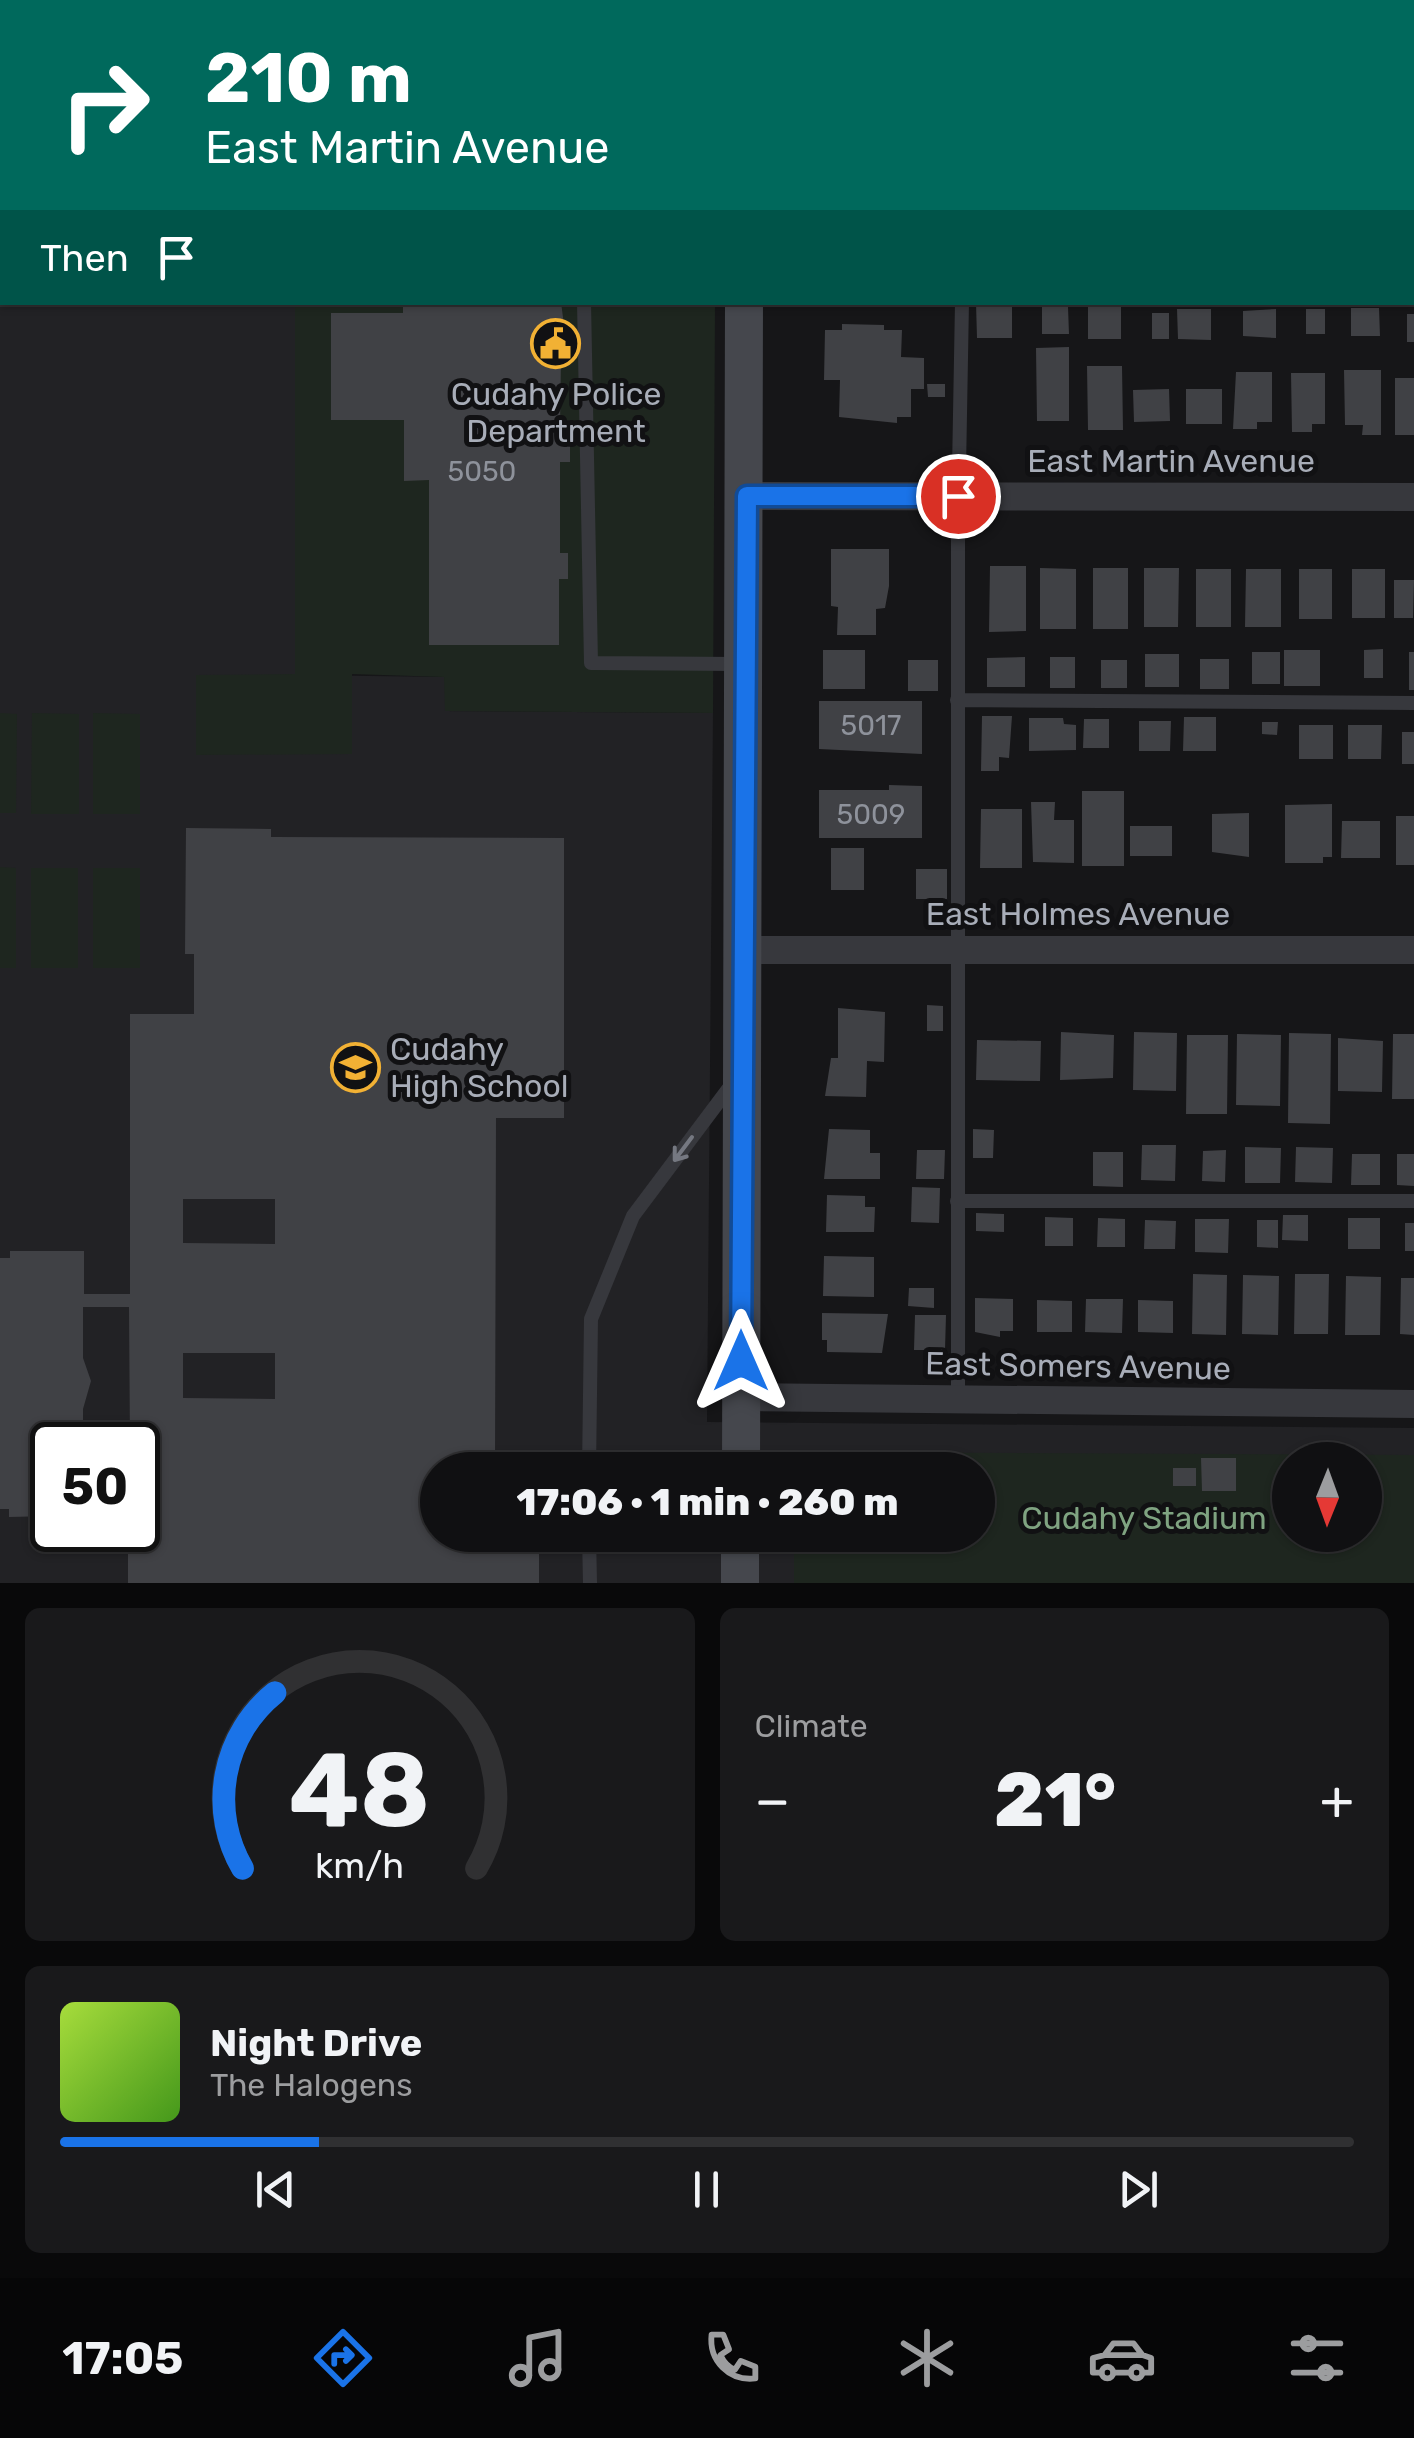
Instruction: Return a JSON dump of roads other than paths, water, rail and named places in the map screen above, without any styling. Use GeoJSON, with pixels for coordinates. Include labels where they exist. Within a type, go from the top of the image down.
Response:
{"type":"FeatureCollection","features":[{"type":"Feature","properties":{"kind":"main road"},"geometry":{"type":"LineString","coordinates":[[740,1452],[747,496],[744,305]]}},
{"type":"Feature","properties":{"kind":"main road"},"geometry":{"type":"LineString","coordinates":[[740,1552],[740,1583]]}},
{"type":"Feature","properties":{"kind":"street","name":"East Martin Avenue"},"geometry":{"type":"LineString","coordinates":[[747,496],[1414,496]]}},
{"type":"Feature","properties":{"kind":"street","name":"East Holmes Avenue"},"geometry":{"type":"LineString","coordinates":[[742,950],[1414,950]]}},
{"type":"Feature","properties":{"kind":"street","name":"East Somers Avenue"},"geometry":{"type":"LineString","coordinates":[[741,1397],[1414,1404]]}},
{"type":"Feature","properties":{"kind":"lane"},"geometry":{"type":"LineString","coordinates":[[584,305],[591,663],[745,664]]}},
{"type":"Feature","properties":{"kind":"lane"},"geometry":{"type":"LineString","coordinates":[[958,1399],[957,700],[962,305]]}},
{"type":"Feature","properties":{"kind":"lane"},"geometry":{"type":"LineString","coordinates":[[957,700],[1414,703]]}},
{"type":"Feature","properties":{"kind":"lane"},"geometry":{"type":"LineString","coordinates":[[589,1452],[591,1319],[633,1216],[741,1071]]}},
{"type":"Feature","properties":{"kind":"lane"},"geometry":{"type":"LineString","coordinates":[[957,1200],[1414,1201]]}},
{"type":"Feature","properties":{"kind":"lane"},"geometry":{"type":"LineString","coordinates":[[590,1552],[590,1583]]}},
{"type":"Feature","properties":{"kind":"place","name":"Cudahy Police Department"},"geometry":{"type":"Point","coordinates":[556,344]}},
{"type":"Feature","properties":{"kind":"place","name":"Cudahy High School"},"geometry":{"type":"Point","coordinates":[355,1067]}},
{"type":"Feature","properties":{"kind":"park label","name":"Cudahy Stadium"},"geometry":{"type":"Point","coordinates":[1144,1518]}}]}
